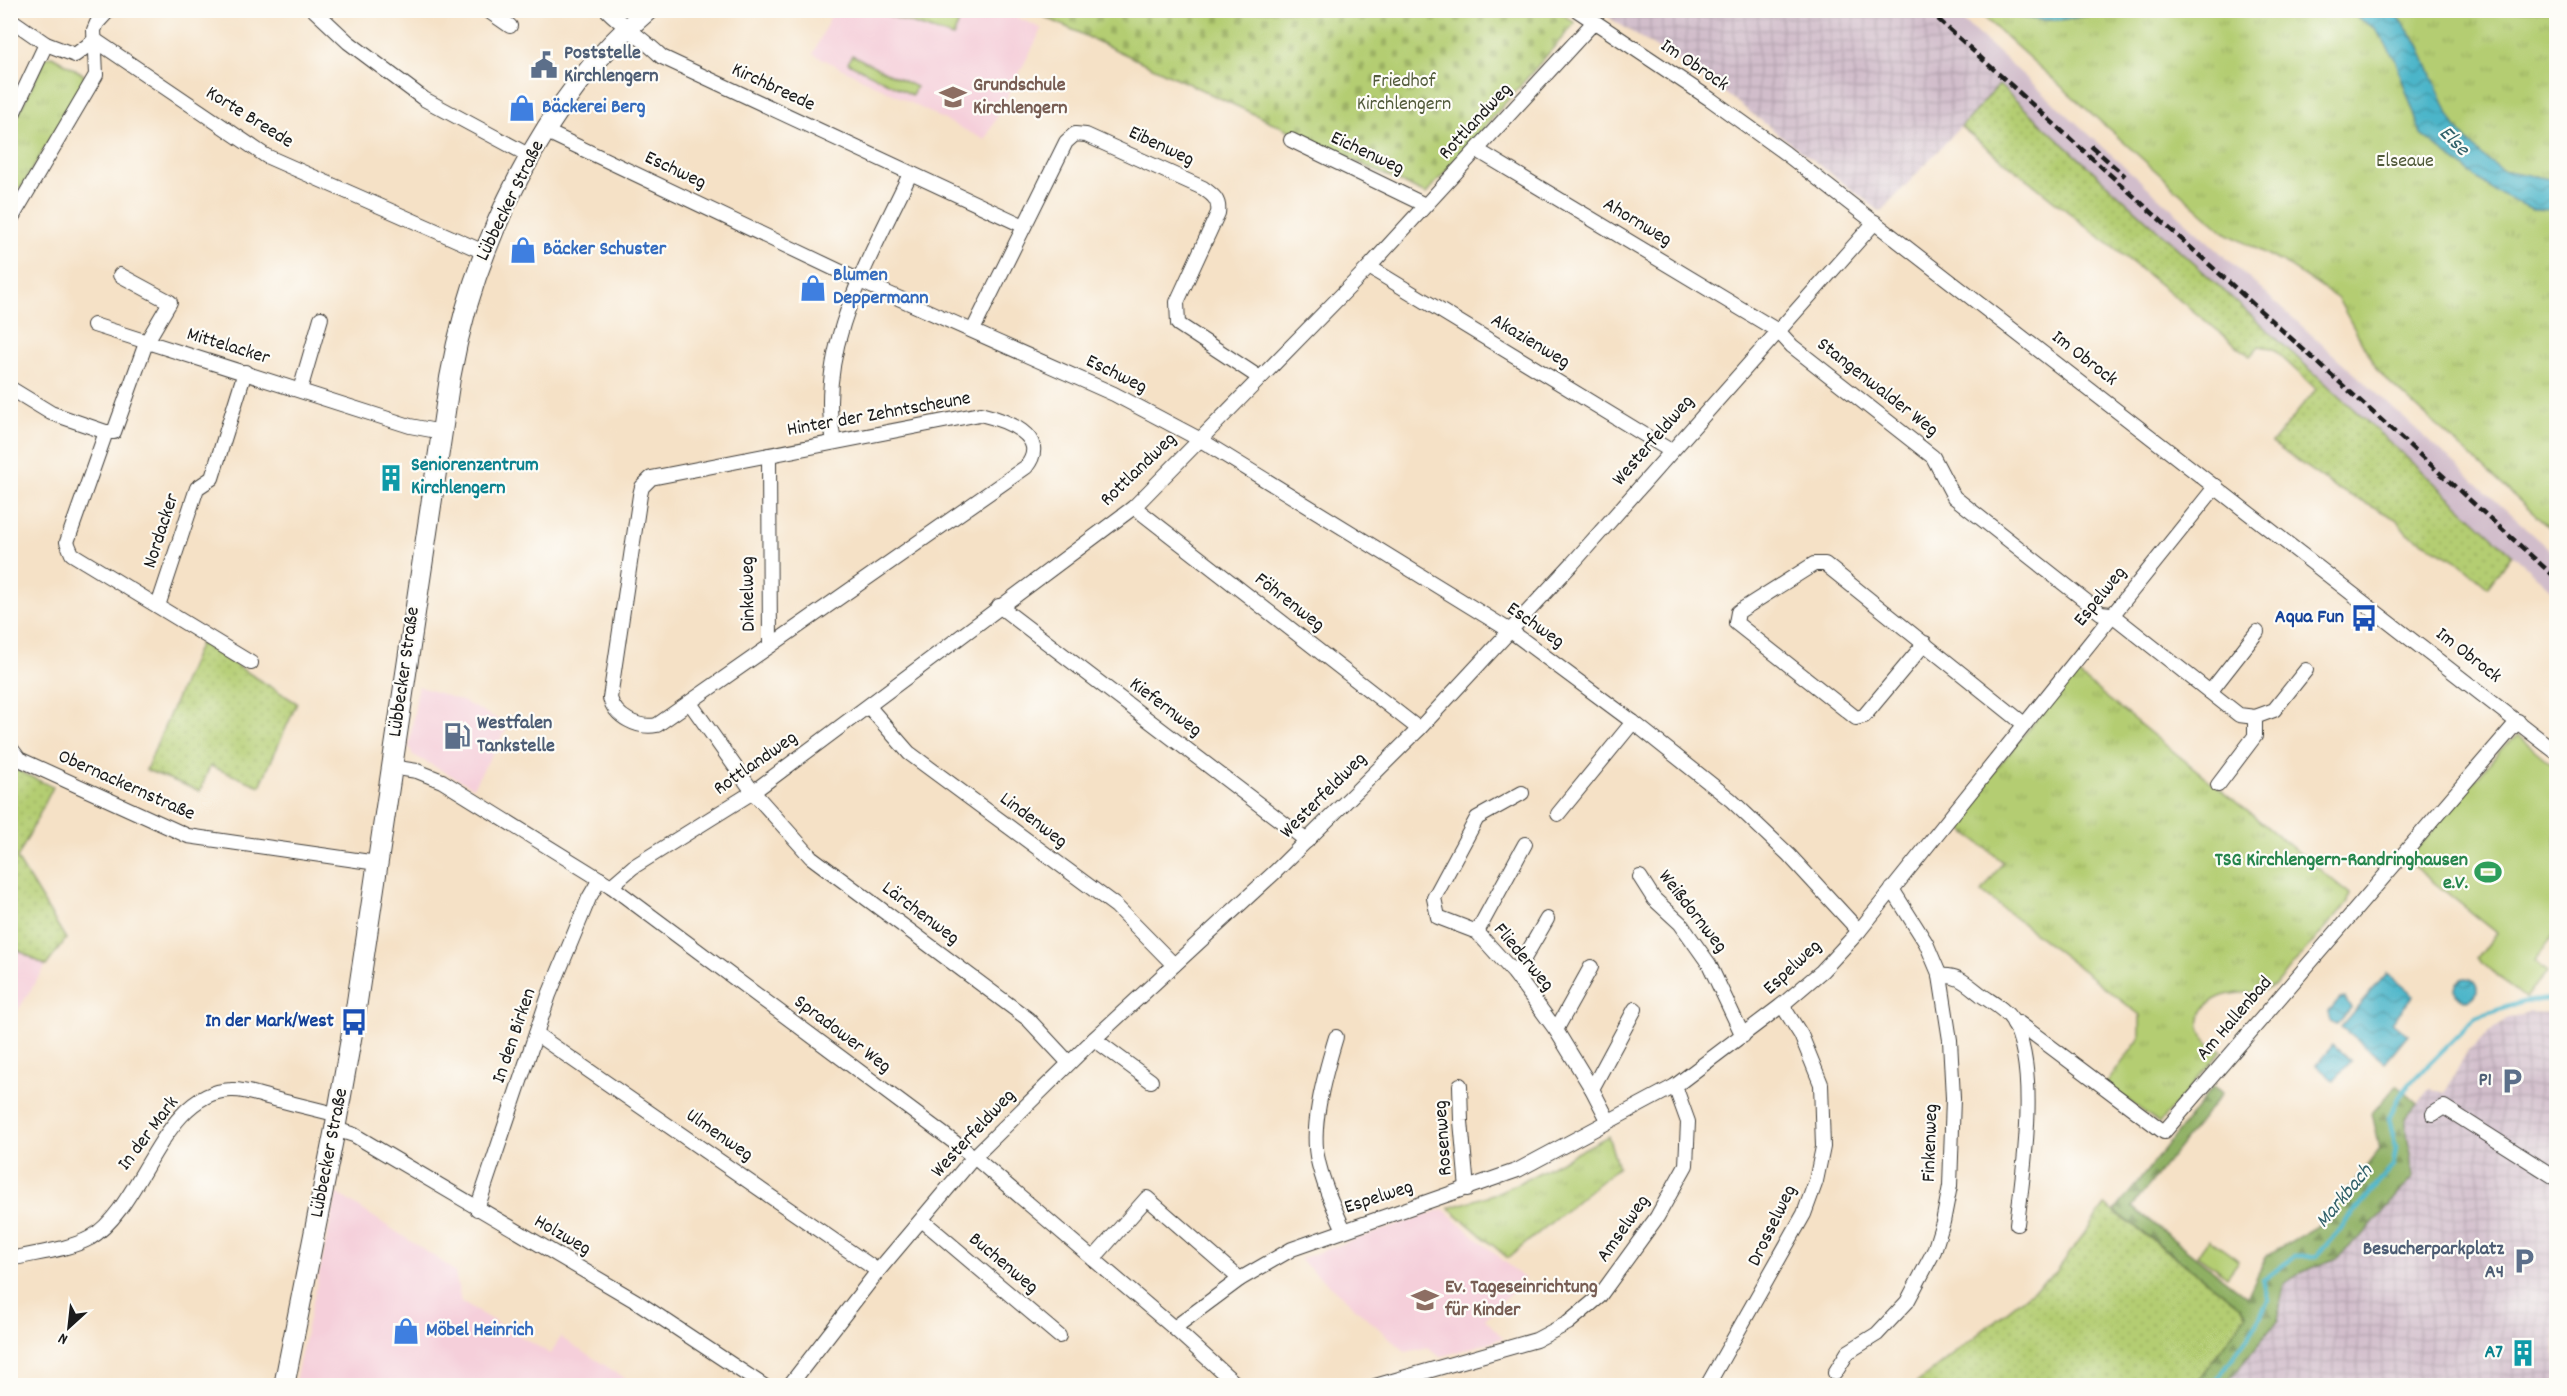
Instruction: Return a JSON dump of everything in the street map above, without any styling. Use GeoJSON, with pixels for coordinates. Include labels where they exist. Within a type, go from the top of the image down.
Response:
{"type":"FeatureCollection","features":[{"type":"Feature","properties":{"kind":"street"},"geometry":{"type":"LineString","coordinates":[[10,221],[14,205],[96,75],[94,30],[109,10]]}},
{"type":"Feature","properties":{"kind":"street"},"geometry":{"type":"LineString","coordinates":[[314,10],[348,42],[424,99],[530,156]]}},
{"type":"Feature","properties":{"kind":"street"},"geometry":{"type":"LineString","coordinates":[[486,10],[510,26]]}},
{"type":"Feature","properties":{"kind":"street","name":"Kirchbreede"},"geometry":{"type":"LineString","coordinates":[[607,10],[626,29],[643,38],[663,57],[910,174],[1024,225]]}},
{"type":"Feature","properties":{"kind":"street","name":"Lübbecker Straße"},"geometry":{"type":"LineString","coordinates":[[284,1386],[336,1122],[453,362],[484,252],[530,156],[591,67],[626,29],[648,10]]}},
{"type":"Feature","properties":{"kind":"street","name":"Im Obrock"},"geometry":{"type":"LineString","coordinates":[[1577,10],[1710,99],[1875,222],[2556,752]]}},
{"type":"Feature","properties":{"kind":"street"},"geometry":{"type":"LineString","coordinates":[[10,19],[46,44],[75,55],[95,40]]}},
{"type":"Feature","properties":{"kind":"street","name":"Rottlandweg"},"geometry":{"type":"LineString","coordinates":[[605,883],[753,792],[1134,507],[1369,267],[1594,22]]}},
{"type":"Feature","properties":{"kind":"street","name":"Korte Breede"},"geometry":{"type":"LineString","coordinates":[[95,40],[266,156],[484,252]]}},
{"type":"Feature","properties":{"kind":"street"},"geometry":{"type":"LineString","coordinates":[[10,120],[46,44]]}},
{"type":"Feature","properties":{"kind":"street","name":"Eschweg"},"geometry":{"type":"LineString","coordinates":[[545,131],[860,281],[1114,394],[1199,439],[1512,632],[1633,722],[1731,800],[1789,855],[1859,931]]}},
{"type":"Feature","properties":{"kind":"street","name":"Eibenweg"},"geometry":{"type":"LineString","coordinates":[[973,330],[1066,142],[1075,134],[1086,135],[1104,141],[1203,188],[1214,196],[1219,206],[1218,213],[1177,302],[1178,324],[1260,378]]}},
{"type":"Feature","properties":{"kind":"street","name":"Eichenweg"},"geometry":{"type":"LineString","coordinates":[[1291,140],[1425,205]]}},
{"type":"Feature","properties":{"kind":"street","name":"Ahornweg"},"geometry":{"type":"LineString","coordinates":[[1477,150],[1778,330]]}},
{"type":"Feature","properties":{"kind":"street"},"geometry":{"type":"LineString","coordinates":[[834,441],[829,404],[834,359],[860,281],[910,174]]}},
{"type":"Feature","properties":{"kind":"street","name":"Westerfeldweg"},"geometry":{"type":"LineString","coordinates":[[789,1386],[878,1271],[923,1221],[974,1157],[1094,1039],[1307,841],[1419,729],[1512,632],[1875,222]]}},
{"type":"Feature","properties":{"kind":"street","name":"Akazienweg"},"geometry":{"type":"LineString","coordinates":[[1369,267],[1671,451]]}},
{"type":"Feature","properties":{"kind":"street","name":"Mittelacker"},"geometry":{"type":"LineString","coordinates":[[106,432],[114,432],[146,343],[170,302],[120,275]]}},
{"type":"Feature","properties":{"kind":"street"},"geometry":{"type":"LineString","coordinates":[[300,390],[321,318]]}},
{"type":"Feature","properties":{"kind":"street","name":"Mittelacker"},"geometry":{"type":"LineString","coordinates":[[94,325],[410,426],[441,432]]}},
{"type":"Feature","properties":{"kind":"street","name":"Stangenwalder Weg"},"geometry":{"type":"LineString","coordinates":[[1778,330],[1792,346],[1933,457],[1954,497],[2101,612],[2112,614],[2239,715],[2255,717]]}},
{"type":"Feature","properties":{"kind":"street","name":"Nordacker"},"geometry":{"type":"LineString","coordinates":[[158,606],[196,489],[212,478],[245,372]]}},
{"type":"Feature","properties":{"kind":"street"},"geometry":{"type":"LineString","coordinates":[[10,388],[51,413],[106,432]]}},
{"type":"Feature","properties":{"kind":"street","name":"Hinter der Zehntscheune"},"geometry":{"type":"LineString","coordinates":[[980,414],[992,417],[1028,436],[1035,450],[1026,467],[657,725],[641,726],[618,713],[610,698],[642,487],[651,478],[834,441],[980,414]]}},
{"type":"Feature","properties":{"kind":"street","name":"Nordacker"},"geometry":{"type":"LineString","coordinates":[[106,432],[67,542],[72,554],[250,663]]}},
{"type":"Feature","properties":{"kind":"street","name":"Dinkelweg"},"geometry":{"type":"LineString","coordinates":[[769,455],[770,646]]}},
{"type":"Feature","properties":{"kind":"street","name":"Espelweg"},"geometry":{"type":"LineString","coordinates":[[1174,1328],[1240,1279],[1292,1249],[1518,1170],[1675,1086],[1782,1005],[1822,971],[1859,931],[2216,486]]}},
{"type":"Feature","properties":{"kind":"street","name":"Föhrenweg"},"geometry":{"type":"LineString","coordinates":[[1134,507],[1419,729]]}},
{"type":"Feature","properties":{"kind":"street"},"geometry":{"type":"LineString","coordinates":[[1925,643],[1864,716],[1856,718],[1736,623],[1738,612],[1814,564],[1825,564],[1925,643],[2024,724]]}},
{"type":"Feature","properties":{"kind":"street","name":"Kiefernweg"},"geometry":{"type":"LineString","coordinates":[[999,606],[1307,841]]}},
{"type":"Feature","properties":{"kind":"street"},"geometry":{"type":"LineString","coordinates":[[2210,692],[2257,633]]}},
{"type":"Feature","properties":{"kind":"street"},"geometry":{"type":"LineString","coordinates":[[2218,785],[2255,736],[2255,717],[2274,710],[2306,670]]}},
{"type":"Feature","properties":{"kind":"street","name":"Lärchenweg"},"geometry":{"type":"LineString","coordinates":[[690,703],[753,792],[811,857],[1028,1019],[1069,1063]]}},
{"type":"Feature","properties":{"kind":"street","name":"Lindenweg"},"geometry":{"type":"LineString","coordinates":[[869,706],[909,753],[1116,906],[1174,966]]}},
{"type":"Feature","properties":{"kind":"street","name":"Am Hallenbad"},"geometry":{"type":"LineString","coordinates":[[1940,976],[1949,975],[1959,978],[2005,1012],[2014,1025],[2019,1023],[2164,1132],[2518,721]]}},
{"type":"Feature","properties":{"kind":"street"},"geometry":{"type":"LineString","coordinates":[[1558,814],[1633,722]]}},
{"type":"Feature","properties":{"kind":"street","name":"Obernackernstraße"},"geometry":{"type":"LineString","coordinates":[[10,747],[19,759],[188,836],[377,862]]}},
{"type":"Feature","properties":{"kind":"street","name":"Spradower Weg"},"geometry":{"type":"LineString","coordinates":[[391,766],[417,771],[442,781],[605,883],[974,1157],[1174,1328],[1238,1386]]}},
{"type":"Feature","properties":{"kind":"street","name":"Fliederweg"},"geometry":{"type":"LineString","coordinates":[[1522,793],[1477,818],[1434,898],[1438,917],[1477,932],[1515,974],[1556,1030],[1608,1120]]}},
{"type":"Feature","properties":{"kind":"street"},"geometry":{"type":"LineString","coordinates":[[1477,932],[1525,844]]}},
{"type":"Feature","properties":{"kind":"street","name":"Weißdornweg"},"geometry":{"type":"LineString","coordinates":[[1640,877],[1654,899],[1680,923],[1709,964],[1743,1036]]}},
{"type":"Feature","properties":{"kind":"street","name":"In den Birken"},"geometry":{"type":"LineString","coordinates":[[477,1209],[536,1034],[589,897],[605,883]]}},
{"type":"Feature","properties":{"kind":"street","name":"Finkenweg"},"geometry":{"type":"LineString","coordinates":[[1835,1373],[1848,1352],[1877,1334],[1907,1302],[1934,1251],[1943,1222],[1950,1186],[1953,1098],[1950,1040],[1940,976],[1926,943],[1892,889]]}},
{"type":"Feature","properties":{"kind":"street"},"geometry":{"type":"LineString","coordinates":[[1515,974],[1547,919]]}},
{"type":"Feature","properties":{"kind":"street"},"geometry":{"type":"LineString","coordinates":[[1556,1030],[1591,967]]}},
{"type":"Feature","properties":{"kind":"street","name":"Drosselweg"},"geometry":{"type":"LineString","coordinates":[[1707,1386],[1804,1214],[1816,1181],[1823,1147],[1821,1084],[1801,1035],[1782,1005]]}},
{"type":"Feature","properties":{"kind":"street"},"geometry":{"type":"LineString","coordinates":[[1592,1089],[1635,1010]]}},
{"type":"Feature","properties":{"kind":"street"},"geometry":{"type":"LineString","coordinates":[[2014,1025],[2022,1051],[2027,1093],[2026,1147],[2017,1224]]}},
{"type":"Feature","properties":{"kind":"street","name":"Ulmenweg"},"geometry":{"type":"LineString","coordinates":[[536,1034],[878,1271]]}},
{"type":"Feature","properties":{"kind":"street"},"geometry":{"type":"LineString","coordinates":[[1336,1037],[1319,1100],[1316,1154],[1326,1190],[1344,1230]]}},
{"type":"Feature","properties":{"kind":"street"},"geometry":{"type":"LineString","coordinates":[[1094,1039],[1151,1081]]}},
{"type":"Feature","properties":{"kind":"street","name":"Rosenweg"},"geometry":{"type":"LineString","coordinates":[[1460,1085],[1467,1189]]}},
{"type":"Feature","properties":{"kind":"street","name":"Amselweg"},"geometry":{"type":"LineString","coordinates":[[1375,1386],[1536,1340],[1568,1323],[1599,1298],[1657,1217],[1686,1164],[1688,1122],[1675,1086]]}},
{"type":"Feature","properties":{"kind":"street","name":"In der Mark"},"geometry":{"type":"LineString","coordinates":[[10,1260],[90,1238],[110,1222],[181,1118],[202,1098],[216,1092],[232,1090],[250,1092],[336,1122]]}},
{"type":"Feature","properties":{"kind":"street"},"geometry":{"type":"LineString","coordinates":[[2433,1114],[2444,1107],[2556,1178]]}},
{"type":"Feature","properties":{"kind":"street","name":"Holzweg"},"geometry":{"type":"LineString","coordinates":[[336,1122],[477,1209],[639,1303],[764,1386]]}},
{"type":"Feature","properties":{"kind":"street"},"geometry":{"type":"LineString","coordinates":[[1093,1259],[1147,1198],[1240,1279]]}},
{"type":"Feature","properties":{"kind":"street","name":"Buchenweg"},"geometry":{"type":"LineString","coordinates":[[923,1221],[1059,1336]]}},
{"type":"Feature","properties":{"kind":"street"},"geometry":{"type":"LineString","coordinates":[[10,1260],[10,1272]]}},
{"type":"Feature","properties":{"kind":"shaded area","name":"Grundschule Kirchlengern"},"geometry":{"type":"Polygon","coordinates":[[[833,11],[1004,11],[1042,29],[985,140],[813,54],[833,11]]]}},
{"type":"Feature","properties":{"kind":"shaded area"},"geometry":{"type":"Polygon","coordinates":[[[1599,11],[1917,11],[1999,85],[1881,212],[1717,87],[1599,11]]]}},
{"type":"Feature","properties":{"kind":"shaded area"},"geometry":{"type":"Polygon","coordinates":[[[1917,11],[1952,11],[2556,555],[2556,594],[1917,11]]]}},
{"type":"Feature","properties":{"kind":"shaded area","name":"Westfalen Tankstelle"},"geometry":{"type":"Polygon","coordinates":[[[418,686],[462,701],[509,725],[473,787],[413,755],[409,747],[418,686]]]}},
{"type":"Feature","properties":{"kind":"shaded area"},"geometry":{"type":"Polygon","coordinates":[[[11,946],[46,966],[11,1021],[11,946]]]}},
{"type":"Feature","properties":{"kind":"shaded area"},"geometry":{"type":"Polygon","coordinates":[[[2529,1012],[2556,1013],[2556,1385],[2225,1386],[2278,1320],[2284,1284],[2302,1272],[2337,1258],[2365,1233],[2413,1177],[2405,1118],[2429,1089],[2445,1093],[2467,1051],[2506,1019],[2529,1012]]]}},
{"type":"Feature","properties":{"kind":"shaded area"},"geometry":{"type":"Polygon","coordinates":[[[337,1193],[447,1265],[455,1273],[461,1302],[551,1354],[560,1337],[636,1385],[294,1386],[337,1193]]]}},
{"type":"Feature","properties":{"kind":"shaded area","name":"Ev. Tageseinrichtung für Kinder"},"geometry":{"type":"Polygon","coordinates":[[[1443,1209],[1525,1279],[1485,1319],[1503,1338],[1440,1357],[1428,1347],[1406,1352],[1299,1259],[1443,1209]]]}},
{"type":"Feature","properties":{"kind":"green space"},"geometry":{"type":"Polygon","coordinates":[[[875,11],[959,11],[959,22],[953,37],[875,11]]]}},
{"type":"Feature","properties":{"kind":"green space","name":"Friedhof Kirchlengern"},"geometry":{"type":"Polygon","coordinates":[[[1032,11],[1558,11],[1575,23],[1426,194],[1032,11]]]}},
{"type":"Feature","properties":{"kind":"green space","name":"Elseaue"},"geometry":{"type":"Polygon","coordinates":[[[1977,11],[2556,11],[2556,534],[2378,372],[2338,299],[2289,266],[2224,232],[1977,11]]]}},
{"type":"Feature","properties":{"kind":"green space"},"geometry":{"type":"Polygon","coordinates":[[[852,55],[916,87],[912,95],[848,63],[852,55]]]}},
{"type":"Feature","properties":{"kind":"green space"},"geometry":{"type":"Polygon","coordinates":[[[52,56],[83,74],[85,80],[22,187],[16,189],[11,186],[11,130],[46,57],[52,56]]]}},
{"type":"Feature","properties":{"kind":"green space"},"geometry":{"type":"Polygon","coordinates":[[[1999,85],[2512,554],[2488,587],[2456,560],[2407,533],[2396,519],[2336,488],[2272,443],[2316,389],[2272,348],[2259,346],[2250,356],[1961,127],[1999,85]]]}},
{"type":"Feature","properties":{"kind":"green space"},"geometry":{"type":"Polygon","coordinates":[[[200,643],[297,703],[260,786],[210,766],[200,791],[146,770],[200,643]]]}},
{"type":"Feature","properties":{"kind":"green space"},"geometry":{"type":"Polygon","coordinates":[[[2075,672],[2350,894],[2348,902],[2277,984],[2261,991],[2220,997],[2204,1009],[2201,1016],[2201,1032],[2212,1046],[2222,1051],[2159,1123],[2106,1084],[2140,1038],[2140,1015],[1982,892],[2003,862],[1953,822],[2075,672]]]}},
{"type":"Feature","properties":{"kind":"green space","name":"TSG Kirchlengern-Randringhausen e.V."},"geometry":{"type":"Polygon","coordinates":[[[2518,736],[2556,768],[2556,932],[2534,961],[2547,972],[2525,998],[2477,959],[2497,933],[2407,861],[2502,748],[2518,736]]]}},
{"type":"Feature","properties":{"kind":"green space"},"geometry":{"type":"Polygon","coordinates":[[[10,767],[53,787],[17,859],[66,939],[46,966],[11,946],[10,767]]]}},
{"type":"Feature","properties":{"kind":"green space"},"geometry":{"type":"Polygon","coordinates":[[[2397,1085],[2417,1103],[2405,1118],[2413,1177],[2365,1233],[2337,1258],[2302,1272],[2284,1284],[2278,1320],[2225,1385],[2195,1385],[2246,1314],[2240,1306],[2115,1211],[2214,1086],[2222,1093],[2132,1207],[2247,1297],[2267,1255],[2321,1224],[2380,1149],[2372,1113],[2397,1085]]]}},
{"type":"Feature","properties":{"kind":"green space"},"geometry":{"type":"Polygon","coordinates":[[[1608,1136],[1618,1167],[1508,1258],[1449,1208],[1496,1193],[1527,1179],[1608,1136]]]}},
{"type":"Feature","properties":{"kind":"green space"},"geometry":{"type":"Polygon","coordinates":[[[2105,1205],[2240,1306],[2246,1315],[2195,1385],[1913,1386],[2056,1272],[2105,1205]]]}},
{"type":"Feature","properties":{"kind":"green space"},"geometry":{"type":"Polygon","coordinates":[[[2209,1239],[2239,1261],[2227,1277],[2197,1255],[2209,1239]]]}},
{"type":"Feature","properties":{"kind":"water"},"geometry":{"type":"Polygon","coordinates":[[[1998,11],[2112,11],[2082,17],[2041,20],[2027,19],[1998,11]]]}},
{"type":"Feature","properties":{"kind":"water","name":"Else"},"geometry":{"type":"Polygon","coordinates":[[[2346,11],[2393,11],[2419,45],[2456,127],[2483,157],[2502,170],[2556,180],[2556,210],[2532,209],[2492,190],[2421,134],[2395,59],[2375,28],[2346,11]]]}},
{"type":"Feature","properties":{"kind":"water"},"geometry":{"type":"Polygon","coordinates":[[[2387,973],[2414,995],[2392,1022],[2408,1035],[2385,1063],[2341,1027],[2387,973]]]}},
{"type":"Feature","properties":{"kind":"water"},"geometry":{"type":"Polygon","coordinates":[[[2466,978],[2474,981],[2477,989],[2474,997],[2466,1000],[2458,997],[2455,989],[2458,981],[2466,978]]]}},
{"type":"Feature","properties":{"kind":"water"},"geometry":{"type":"Polygon","coordinates":[[[2345,998],[2351,1008],[2337,1024],[2330,1021],[2328,1013],[2340,999],[2345,998]]]}},
{"type":"Feature","properties":{"kind":"water"},"geometry":{"type":"Polygon","coordinates":[[[2333,1045],[2351,1061],[2334,1081],[2316,1065],[2333,1045]]]}},
{"type":"Feature","properties":{"kind":"waterway","name":"Markbach"},"geometry":{"type":"LineString","coordinates":[[2212,1386],[2255,1327],[2268,1300],[2263,1280],[2294,1257],[2317,1256],[2393,1166],[2396,1148],[2389,1118],[2400,1096],[2415,1078],[2476,1017],[2523,1002],[2556,998]]}},
{"type":"Feature","properties":{"kind":"railway"},"geometry":{"type":"LineString","coordinates":[[1928,10],[2556,578]]}},
{"type":"Feature","properties":{"kind":"railway"},"geometry":{"type":"LineString","coordinates":[[2091,146],[2125,176]]}},
{"type":"Feature","properties":{"kind":"place","name":"Poststelle Kirchlengern"},"geometry":{"type":"Point","coordinates":[544,65]}},
{"type":"Feature","properties":{"kind":"place","name":"Grundschule Kirchlengern"},"geometry":{"type":"Point","coordinates":[953,97]}},
{"type":"Feature","properties":{"kind":"place","name":"Bäckerei Berg"},"geometry":{"type":"Point","coordinates":[522,108]}},
{"type":"Feature","properties":{"kind":"place","name":"Bäcker Schuster"},"geometry":{"type":"Point","coordinates":[523,250]}},
{"type":"Feature","properties":{"kind":"place","name":"Blumen Deppermann"},"geometry":{"type":"Point","coordinates":[813,288]}},
{"type":"Feature","properties":{"kind":"place","name":"Seniorenzentrum Kirchlengern"},"geometry":{"type":"Point","coordinates":[391,478]}},
{"type":"Feature","properties":{"kind":"place","name":"Aqua Fun"},"geometry":{"type":"Point","coordinates":[2364,618]}},
{"type":"Feature","properties":{"kind":"place","name":"Westfalen Tankstelle"},"geometry":{"type":"Point","coordinates":[457,736]}},
{"type":"Feature","properties":{"kind":"place","name":"TSG Kirchlengern-Randringhausen e.V."},"geometry":{"type":"Point","coordinates":[2488,872]}},
{"type":"Feature","properties":{"kind":"place","name":"In der Mark/West"},"geometry":{"type":"Point","coordinates":[354,1022]}},
{"type":"Feature","properties":{"kind":"place","name":"P1"},"geometry":{"type":"Point","coordinates":[2512,1081]}},
{"type":"Feature","properties":{"kind":"place","name":"Besucherparkplatz A4"},"geometry":{"type":"Point","coordinates":[2524,1261]}},
{"type":"Feature","properties":{"kind":"place","name":"Ev. Tageseinrichtung für Kinder"},"geometry":{"type":"Point","coordinates":[1425,1300]}},
{"type":"Feature","properties":{"kind":"place","name":"Möbel Heinrich"},"geometry":{"type":"Point","coordinates":[406,1331]}},
{"type":"Feature","properties":{"kind":"place","name":"A7"},"geometry":{"type":"Point","coordinates":[2523,1353]}}]}
